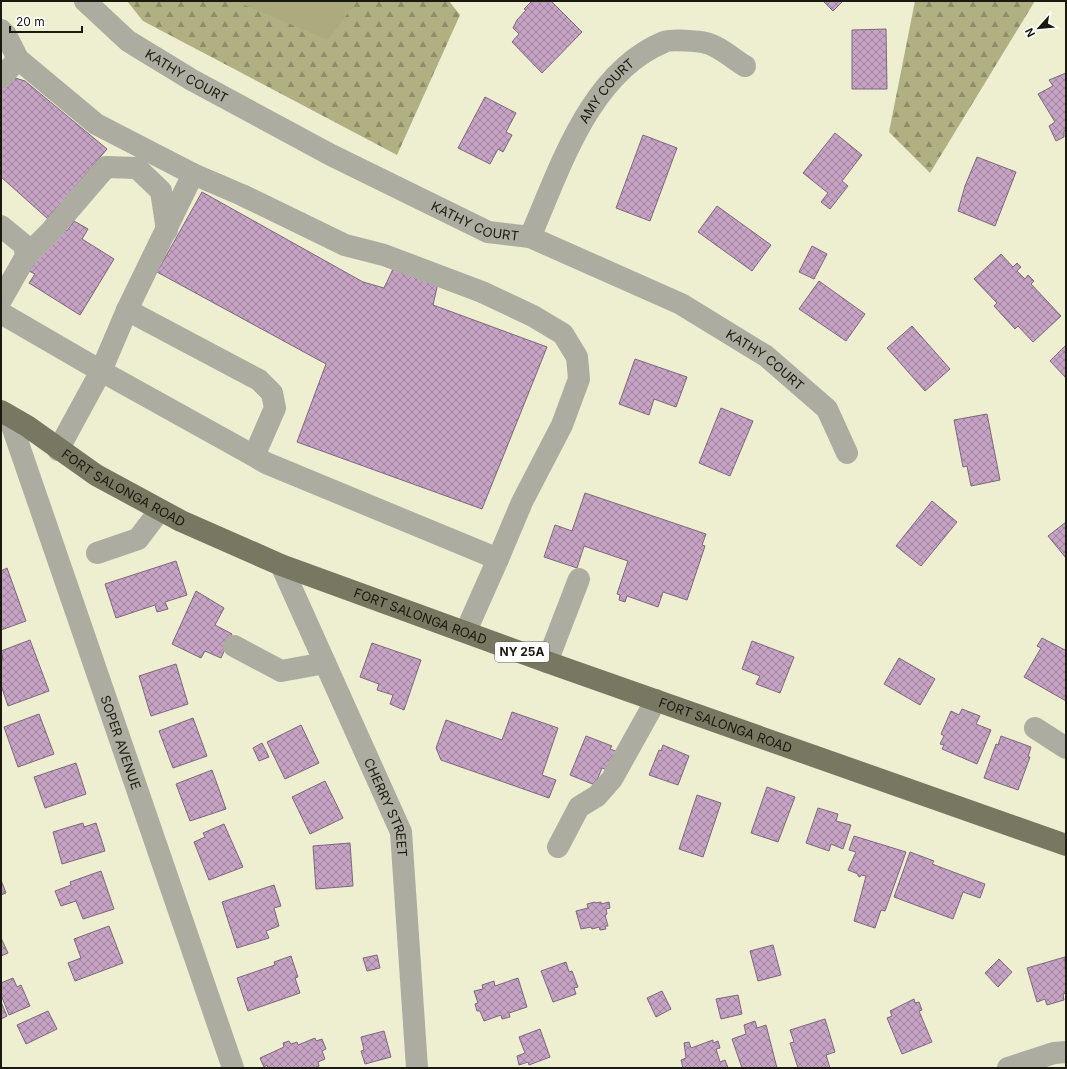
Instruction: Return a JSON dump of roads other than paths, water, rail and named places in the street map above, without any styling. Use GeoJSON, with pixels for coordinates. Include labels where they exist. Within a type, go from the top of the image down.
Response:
{"type":"FeatureCollection","features":[{"type":"Feature","properties":{"kind":"main road","name":"FORT SALONGA ROAD"},"geometry":{"type":"LineString","coordinates":[[5,414],[27,426],[58,450],[96,475],[181,521],[281,565],[466,631],[547,662],[1066,845]]}},
{"type":"Feature","properties":{"kind":"street","name":"KATHY COURT"},"geometry":{"type":"LineString","coordinates":[[85,1],[128,42],[192,80],[330,155],[488,232],[530,237],[681,304],[766,356],[827,409],[847,453]]}},
{"type":"Feature","properties":{"kind":"street"},"geometry":{"type":"LineString","coordinates":[[1,30],[6,35],[18,59],[96,124],[194,174],[242,195],[345,245],[384,255],[482,292],[533,316],[563,334],[577,357],[579,379],[562,425],[522,502],[466,631]]}},
{"type":"Feature","properties":{"kind":"street","name":"AMY COURT"},"geometry":{"type":"LineString","coordinates":[[530,237],[580,123],[606,86],[631,61],[666,41],[693,42],[707,43],[745,66]]}},
{"type":"Feature","properties":{"kind":"street"},"geometry":{"type":"LineString","coordinates":[[1,78],[18,59]]}},
{"type":"Feature","properties":{"kind":"street"},"geometry":{"type":"LineString","coordinates":[[1,300],[26,256],[51,231],[106,167],[137,168],[161,191],[167,230]]}},
{"type":"Feature","properties":{"kind":"street"},"geometry":{"type":"LineString","coordinates":[[58,450],[101,371],[127,310],[194,174]]}},
{"type":"Feature","properties":{"kind":"street"},"geometry":{"type":"LineString","coordinates":[[1,226],[24,245],[26,256]]}},
{"type":"Feature","properties":{"kind":"street"},"geometry":{"type":"LineString","coordinates":[[127,310],[259,380],[272,394],[275,408],[254,456]]}},
{"type":"Feature","properties":{"kind":"street"},"geometry":{"type":"LineString","coordinates":[[1,312],[101,371],[254,456],[498,559]]}},
{"type":"Feature","properties":{"kind":"street","name":"SOPER AVENUE"},"geometry":{"type":"LineString","coordinates":[[5,414],[233,1068]]}},
{"type":"Feature","properties":{"kind":"street"},"geometry":{"type":"LineString","coordinates":[[97,552],[138,539],[160,510]]}},
{"type":"Feature","properties":{"kind":"street","name":"CHERRY STREET"},"geometry":{"type":"LineString","coordinates":[[281,565],[401,832],[417,1068]]}},
{"type":"Feature","properties":{"kind":"street"},"geometry":{"type":"LineString","coordinates":[[547,662],[579,579]]}},
{"type":"Feature","properties":{"kind":"street"},"geometry":{"type":"LineString","coordinates":[[234,646],[281,671],[325,663]]}},
{"type":"Feature","properties":{"kind":"street"},"geometry":{"type":"LineString","coordinates":[[558,847],[579,807],[598,796],[612,779],[656,700]]}},
{"type":"Feature","properties":{"kind":"street"},"geometry":{"type":"LineString","coordinates":[[1035,728],[1066,748]]}},
{"type":"Feature","properties":{"kind":"street"},"geometry":{"type":"LineString","coordinates":[[1008,1068],[1054,1053],[1066,1052]]}}]}
